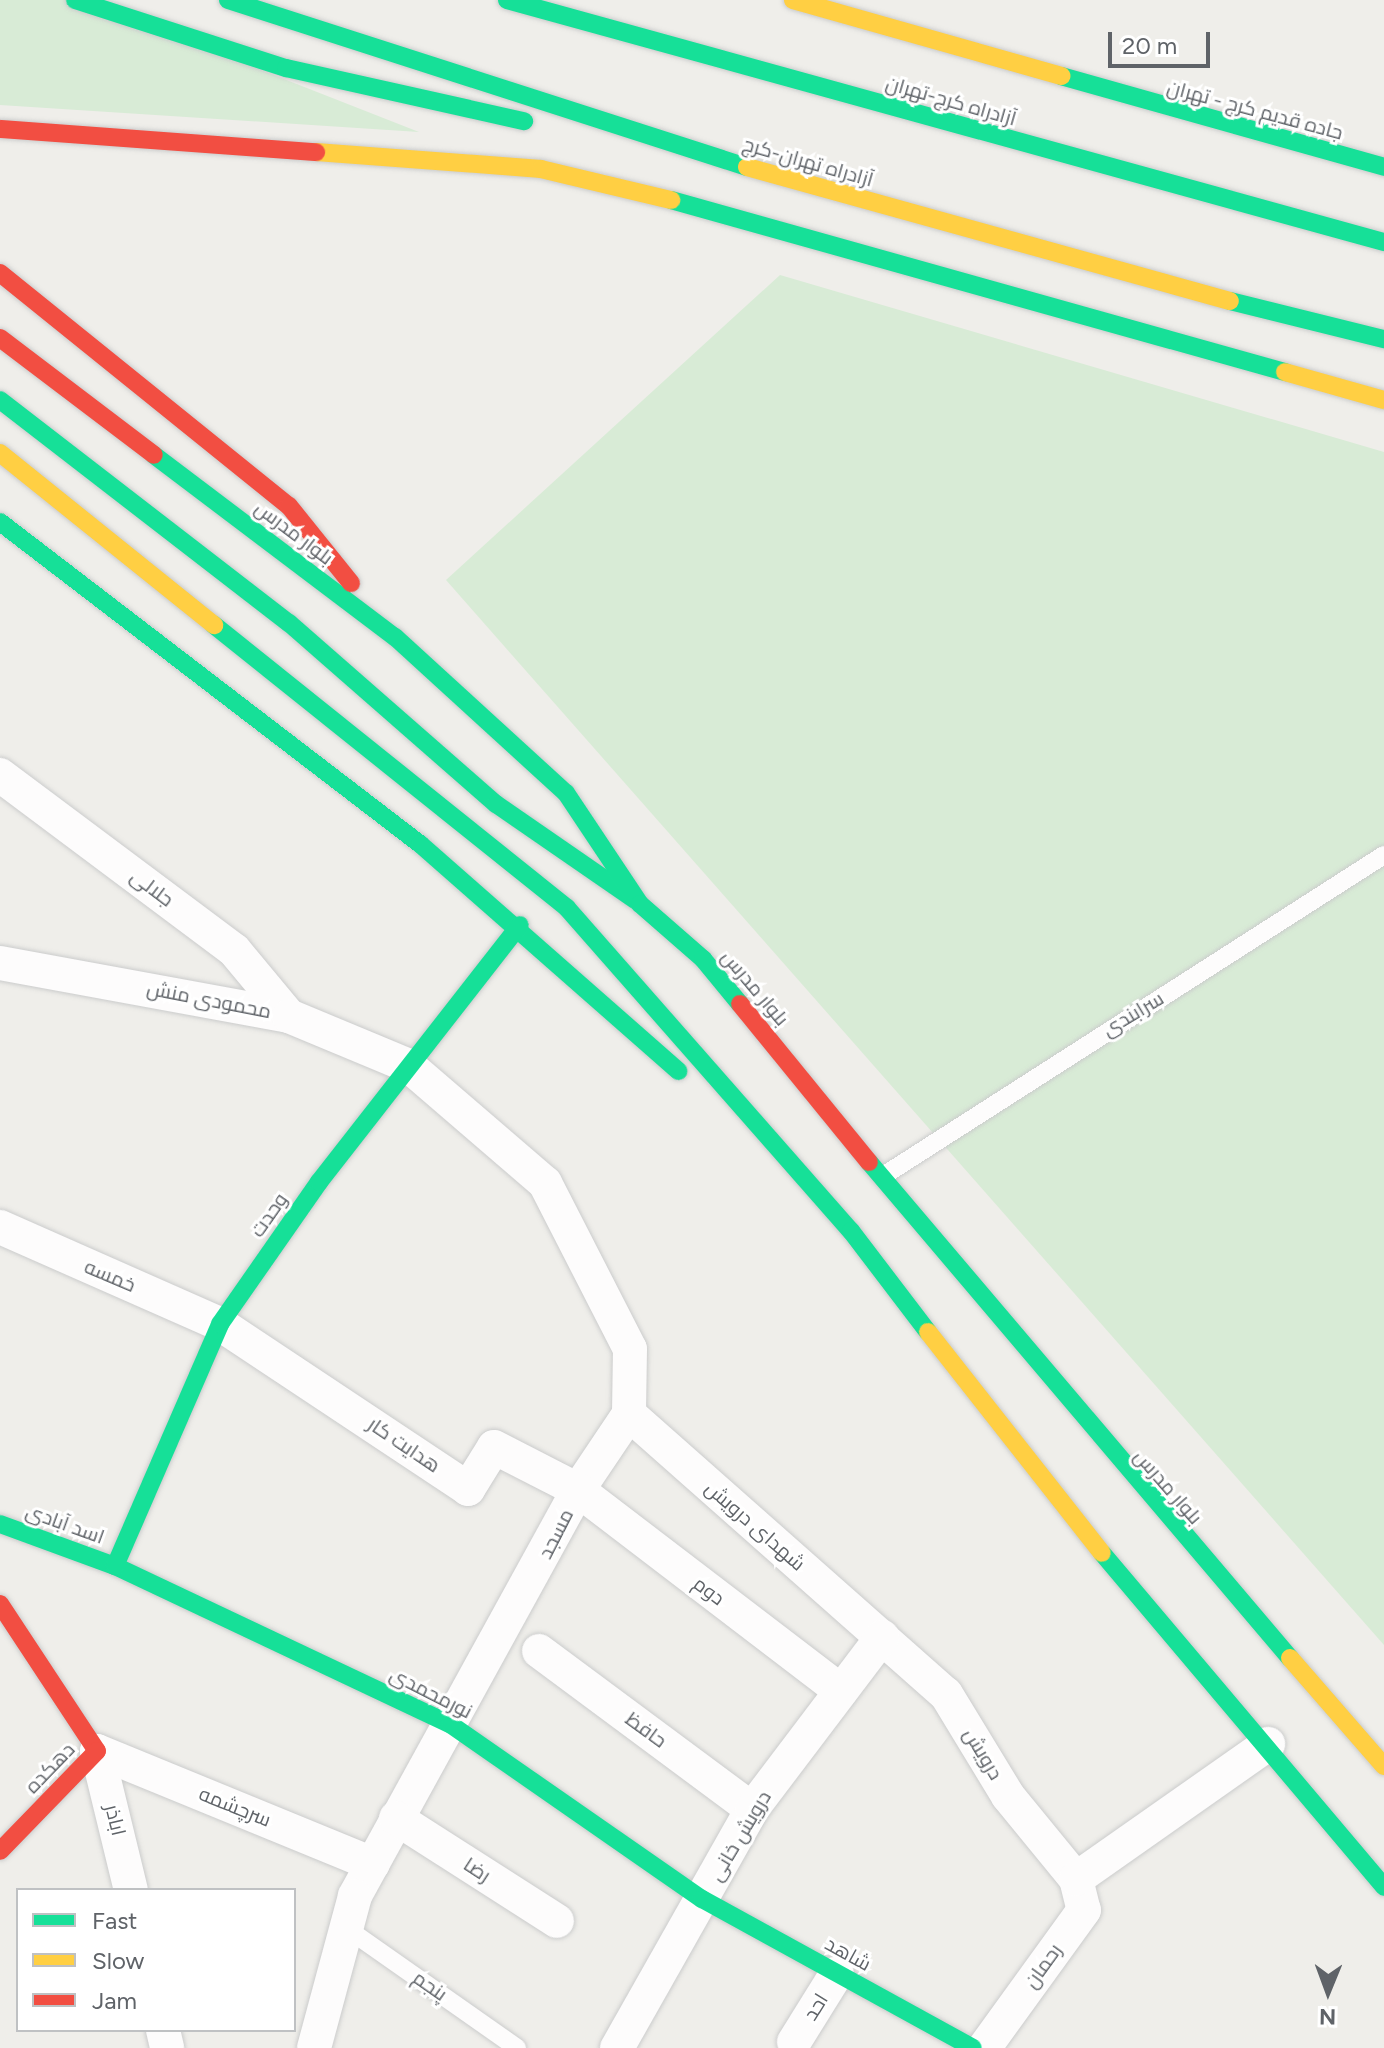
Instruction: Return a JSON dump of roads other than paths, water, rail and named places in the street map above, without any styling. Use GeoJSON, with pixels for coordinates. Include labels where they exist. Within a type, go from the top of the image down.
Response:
{"type":"FeatureCollection","features":[{"type":"Feature","properties":{"kind":"main road"},"geometry":{"type":"LineString","coordinates":[[75,0],[286,68],[459,110],[668,144]]}},
{"type":"Feature","properties":{"kind":"main road","name":"آزادراه تهران-کرج"},"geometry":{"type":"LineString","coordinates":[[228,0],[668,144],[1094,268],[1384,339]]}},
{"type":"Feature","properties":{"kind":"main road","name":"آزادراه کرج-تهران"},"geometry":{"type":"LineString","coordinates":[[507,0],[1384,242]]}},
{"type":"Feature","properties":{"kind":"main road","name":"جاده قدیم کرج - تهران"},"geometry":{"type":"LineString","coordinates":[[793,0],[1384,167]]}},
{"type":"Feature","properties":{"kind":"main road"},"geometry":{"type":"LineString","coordinates":[[0,129],[222,149],[541,169],[748,219],[1384,400]]}},
{"type":"Feature","properties":{"kind":"main road"},"geometry":{"type":"LineString","coordinates":[[0,273],[289,506],[395,637]]}},
{"type":"Feature","properties":{"kind":"main road","name":"بلوار مدرس"},"geometry":{"type":"LineString","coordinates":[[0,338],[395,637],[566,793],[640,904],[703,959],[1096,1438],[1384,1766]]}},
{"type":"Feature","properties":{"kind":"main road"},"geometry":{"type":"LineString","coordinates":[[0,400],[289,623],[508,813],[640,904]]}},
{"type":"Feature","properties":{"kind":"main road"},"geometry":{"type":"LineString","coordinates":[[0,453],[567,908],[851,1231],[1044,1485],[1268,1744],[1384,1887]]}},
{"type":"Feature","properties":{"kind":"main road"},"geometry":{"type":"LineString","coordinates":[[0,522],[520,925],[851,1231]]}},
{"type":"Feature","properties":{"kind":"main road","name":"وحدت"},"geometry":{"type":"LineString","coordinates":[[115,1566],[220,1324],[409,1066],[520,925]]}},
{"type":"Feature","properties":{"kind":"main road","name":"اسد آبادی"},"geometry":{"type":"LineString","coordinates":[[0,1524],[115,1566]]}},
{"type":"Feature","properties":{"kind":"main road","name":"نورمحمدی"},"geometry":{"type":"LineString","coordinates":[[115,1566],[450,1724],[702,1899]]}},
{"type":"Feature","properties":{"kind":"main road"},"geometry":{"type":"LineString","coordinates":[[0,1604],[97,1751]]}},
{"type":"Feature","properties":{"kind":"main road","name":"دهکده"},"geometry":{"type":"LineString","coordinates":[[0,1851],[97,1751]]}},
{"type":"Feature","properties":{"kind":"main road","name":"شاهد"},"geometry":{"type":"LineString","coordinates":[[702,1899],[973,2048]]}},
{"type":"Feature","properties":{"kind":"street","name":"جلالی"},"geometry":{"type":"LineString","coordinates":[[0,775],[234,950],[289,1016]]}},
{"type":"Feature","properties":{"kind":"street","name":"محمودی منش"},"geometry":{"type":"LineString","coordinates":[[0,963],[289,1016],[409,1066]]}},
{"type":"Feature","properties":{"kind":"street"},"geometry":{"type":"LineString","coordinates":[[409,1066],[545,1183],[630,1349],[629,1414]]}},
{"type":"Feature","properties":{"kind":"street","name":"خمسه"},"geometry":{"type":"LineString","coordinates":[[0,1227],[220,1324]]}},
{"type":"Feature","properties":{"kind":"street","name":"هدایت کار"},"geometry":{"type":"LineString","coordinates":[[220,1324],[468,1489],[494,1447],[578,1490]]}},
{"type":"Feature","properties":{"kind":"street","name":"مسجد"},"geometry":{"type":"LineString","coordinates":[[314,2048],[342,1925],[396,1818],[578,1490],[629,1414]]}},
{"type":"Feature","properties":{"kind":"street","name":"شهدای درویش"},"geometry":{"type":"LineString","coordinates":[[629,1414],[882,1637]]}},
{"type":"Feature","properties":{"kind":"street","name":"دوم"},"geometry":{"type":"LineString","coordinates":[[578,1490],[841,1691]]}},
{"type":"Feature","properties":{"kind":"street","name":"درویش خانی"},"geometry":{"type":"LineString","coordinates":[[617,2048],[752,1809],[882,1637]]}},
{"type":"Feature","properties":{"kind":"street","name":"درویش"},"geometry":{"type":"LineString","coordinates":[[882,1637],[946,1694],[1008,1796],[1076,1879]]}},
{"type":"Feature","properties":{"kind":"street","name":"حافظ"},"geometry":{"type":"LineString","coordinates":[[539,1651],[752,1809]]}},
{"type":"Feature","properties":{"kind":"street"},"geometry":{"type":"LineString","coordinates":[[1076,1879],[1268,1744]]}},
{"type":"Feature","properties":{"kind":"street","name":"سرچشمه"},"geometry":{"type":"LineString","coordinates":[[97,1751],[373,1864]]}},
{"type":"Feature","properties":{"kind":"street","name":"اباذر"},"geometry":{"type":"LineString","coordinates":[[97,1751],[131,1888]]}},
{"type":"Feature","properties":{"kind":"street","name":"رضا"},"geometry":{"type":"LineString","coordinates":[[396,1818],[557,1921]]}},
{"type":"Feature","properties":{"kind":"street","name":"رحمان"},"geometry":{"type":"LineString","coordinates":[[984,2048],[1084,1910],[1076,1879]]}},
{"type":"Feature","properties":{"kind":"street","name":"احد"},"geometry":{"type":"LineString","coordinates":[[794,2042],[837,1973]]}},
{"type":"Feature","properties":{"kind":"lane","name":"سرابندی"},"geometry":{"type":"LineString","coordinates":[[883,1176],[1384,855]]}},
{"type":"Feature","properties":{"kind":"lane","name":"پنجم"},"geometry":{"type":"LineString","coordinates":[[342,1925],[517,2048]]}}]}
